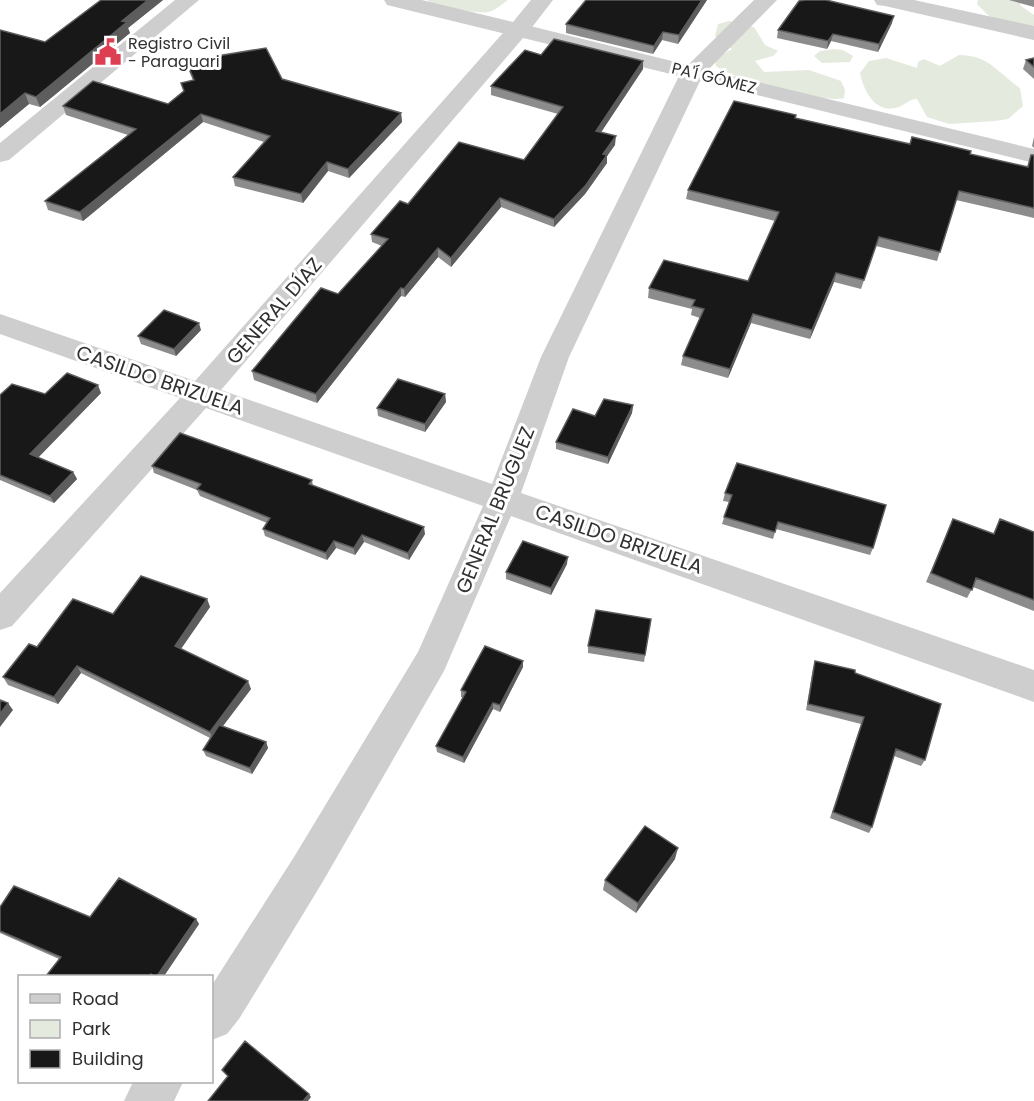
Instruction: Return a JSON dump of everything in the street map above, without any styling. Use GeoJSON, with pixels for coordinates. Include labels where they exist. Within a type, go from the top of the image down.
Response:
{"type":"FeatureCollection","features":[{"type":"Feature","properties":{"kind":"street"},"geometry":{"type":"LineString","coordinates":[[0,155],[188,0]]}},
{"type":"Feature","properties":{"kind":"street","name":"PA'Í GÓMEZ"},"geometry":{"type":"LineString","coordinates":[[395,0],[1034,156]]}},
{"type":"Feature","properties":{"kind":"street","name":"GENERAL DÍAZ"},"geometry":{"type":"LineString","coordinates":[[0,616],[201,394],[542,0]]}},
{"type":"Feature","properties":{"kind":"street","name":"GENERAL BRUGUEZ"},"geometry":{"type":"LineString","coordinates":[[213,1018],[224,1004],[308,870],[432,660],[503,498],[555,357],[692,73],[766,0]]}},
{"type":"Feature","properties":{"kind":"street"},"geometry":{"type":"LineString","coordinates":[[885,0],[1034,33]]}},
{"type":"Feature","properties":{"kind":"street","name":"CASILDO BRIZUELA"},"geometry":{"type":"LineString","coordinates":[[0,324],[503,498],[1034,686]]}},
{"type":"Feature","properties":{"kind":"street"},"geometry":{"type":"LineString","coordinates":[[146,1101],[161,1083]]}},
{"type":"Feature","properties":{"kind":"green space"},"geometry":{"type":"Polygon","coordinates":[[[427,0],[508,0],[493,10],[482,12],[446,7],[427,0]]]}},
{"type":"Feature","properties":{"kind":"green space"},"geometry":{"type":"Polygon","coordinates":[[[978,0],[1019,0],[1021,6],[1034,15],[1034,28],[997,20],[989,16],[977,4],[978,0]]]}},
{"type":"Feature","properties":{"kind":"green space"},"geometry":{"type":"Polygon","coordinates":[[[729,21],[754,27],[765,45],[778,51],[773,56],[755,61],[764,72],[809,70],[841,81],[845,90],[844,98],[818,97],[778,89],[740,77],[716,66],[715,59],[732,49],[715,36],[718,24],[729,21]]]}},
{"type":"Feature","properties":{"kind":"green space"},"geometry":{"type":"Polygon","coordinates":[[[843,50],[853,56],[850,62],[822,63],[814,56],[820,51],[843,50]]]}},
{"type":"Feature","properties":{"kind":"green space"},"geometry":{"type":"Polygon","coordinates":[[[959,55],[986,61],[999,71],[1020,88],[1023,106],[1008,119],[949,124],[927,117],[917,99],[891,109],[878,105],[868,94],[860,73],[869,61],[886,58],[917,68],[918,62],[924,59],[940,66],[959,55]]]}},
{"type":"Feature","properties":{"kind":"building"},"geometry":{"type":"Polygon","coordinates":[[[101,0],[148,0],[122,21],[127,22],[36,97],[25,93],[0,114],[0,30],[45,42],[101,0]]]}},
{"type":"Feature","properties":{"kind":"building"},"geometry":{"type":"Polygon","coordinates":[[[586,0],[702,0],[679,35],[663,32],[654,46],[566,24],[586,0]]]}},
{"type":"Feature","properties":{"kind":"building"},"geometry":{"type":"Polygon","coordinates":[[[826,0],[894,16],[879,44],[833,34],[828,41],[778,30],[799,1],[826,0]]]}},
{"type":"Feature","properties":{"kind":"building"},"geometry":{"type":"Polygon","coordinates":[[[554,39],[643,61],[596,131],[616,136],[603,154],[607,155],[586,185],[554,219],[500,198],[451,258],[438,248],[404,289],[401,288],[316,394],[252,371],[321,288],[338,294],[388,239],[371,234],[400,201],[408,204],[459,142],[524,160],[563,107],[491,86],[525,50],[541,55],[554,39]]]}},
{"type":"Feature","properties":{"kind":"building"},"geometry":{"type":"Polygon","coordinates":[[[266,48],[282,79],[401,113],[348,169],[327,162],[301,194],[233,177],[270,136],[201,114],[80,212],[45,201],[136,129],[63,106],[93,81],[168,104],[184,91],[181,83],[194,80],[186,61],[266,48]]]}},
{"type":"Feature","properties":{"kind":"building"},"geometry":{"type":"Polygon","coordinates":[[[1034,58],[1034,67],[1026,60],[1034,58]]]}},
{"type":"Feature","properties":{"kind":"building"},"geometry":{"type":"Polygon","coordinates":[[[734,101],[796,115],[795,118],[910,144],[912,137],[971,151],[970,154],[1028,167],[1031,155],[1034,155],[1034,208],[959,191],[940,252],[879,237],[864,280],[836,273],[812,330],[753,314],[730,369],[683,356],[704,309],[692,306],[695,300],[649,288],[664,260],[748,281],[779,212],[688,190],[734,101]]]}},
{"type":"Feature","properties":{"kind":"building"},"geometry":{"type":"Polygon","coordinates":[[[164,310],[199,323],[174,349],[138,336],[164,310]]]}},
{"type":"Feature","properties":{"kind":"building"},"geometry":{"type":"Polygon","coordinates":[[[67,373],[98,385],[30,454],[73,472],[50,496],[0,475],[0,395],[12,384],[45,394],[67,373]]]}},
{"type":"Feature","properties":{"kind":"building"},"geometry":{"type":"Polygon","coordinates":[[[398,379],[445,394],[425,424],[377,408],[398,379]]]}},
{"type":"Feature","properties":{"kind":"building"},"geometry":{"type":"Polygon","coordinates":[[[604,399],[633,405],[608,457],[556,442],[573,409],[595,416],[604,399]]]}},
{"type":"Feature","properties":{"kind":"building"},"geometry":{"type":"Polygon","coordinates":[[[180,433],[312,480],[309,484],[424,527],[408,553],[362,535],[354,548],[334,541],[326,553],[263,529],[270,518],[197,489],[201,484],[152,466],[180,433]]]}},
{"type":"Feature","properties":{"kind":"building"},"geometry":{"type":"Polygon","coordinates":[[[737,463],[886,505],[873,548],[778,522],[775,532],[724,517],[732,495],[725,493],[737,463]]]}},
{"type":"Feature","properties":{"kind":"building"},"geometry":{"type":"Polygon","coordinates":[[[953,519],[994,534],[1000,519],[1034,532],[1034,600],[976,578],[972,590],[931,573],[953,519]]]}},
{"type":"Feature","properties":{"kind":"building"},"geometry":{"type":"Polygon","coordinates":[[[523,541],[568,557],[551,588],[506,572],[523,541]]]}},
{"type":"Feature","properties":{"kind":"building"},"geometry":{"type":"Polygon","coordinates":[[[141,576],[207,599],[175,646],[248,681],[210,732],[77,666],[54,697],[3,677],[29,644],[37,647],[73,599],[113,614],[141,576]]]}},
{"type":"Feature","properties":{"kind":"building"},"geometry":{"type":"Polygon","coordinates":[[[596,610],[651,619],[645,655],[588,646],[596,610]]]}},
{"type":"Feature","properties":{"kind":"building"},"geometry":{"type":"Polygon","coordinates":[[[485,646],[523,661],[500,705],[493,703],[463,757],[436,746],[466,692],[461,690],[485,646]]]}},
{"type":"Feature","properties":{"kind":"building"},"geometry":{"type":"Polygon","coordinates":[[[815,661],[855,670],[855,673],[941,704],[925,760],[896,749],[872,827],[833,812],[864,717],[808,704],[815,661]]]}},
{"type":"Feature","properties":{"kind":"building"},"geometry":{"type":"Polygon","coordinates":[[[0,700],[8,703],[0,714],[0,700]]]}},
{"type":"Feature","properties":{"kind":"building"},"geometry":{"type":"Polygon","coordinates":[[[219,725],[266,742],[250,768],[203,750],[219,725]]]}},
{"type":"Feature","properties":{"kind":"building"},"geometry":{"type":"Polygon","coordinates":[[[645,826],[678,848],[638,903],[605,880],[645,826]]]}},
{"type":"Feature","properties":{"kind":"building"},"geometry":{"type":"Polygon","coordinates":[[[119,878],[196,919],[158,975],[47,975],[61,957],[0,931],[0,907],[14,886],[90,917],[119,878]]]}},
{"type":"Feature","properties":{"kind":"building"},"geometry":{"type":"Polygon","coordinates":[[[245,1041],[309,1094],[303,1101],[208,1101],[228,1076],[222,1070],[245,1041]]]}},
{"type":"Feature","properties":{"kind":"place","name":"Registro Civil - Paraguari"},"geometry":{"type":"Point","coordinates":[108,52]}}]}
